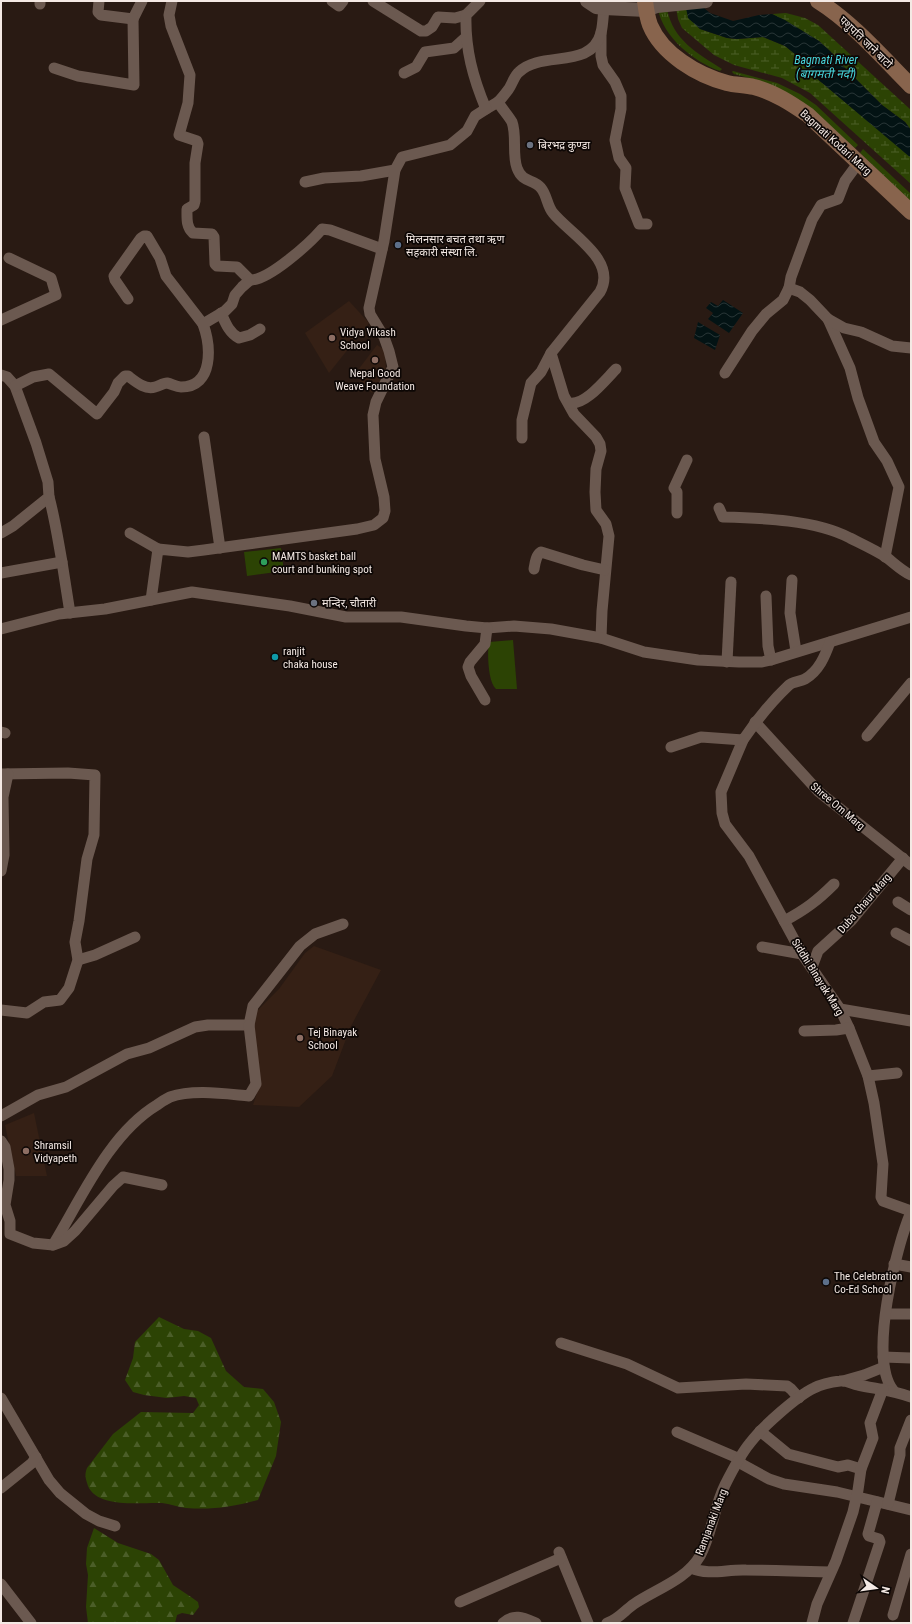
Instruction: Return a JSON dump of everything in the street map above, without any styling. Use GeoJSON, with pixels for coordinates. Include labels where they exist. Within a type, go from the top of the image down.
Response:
{"type":"FeatureCollection","features":[{"type":"Feature","properties":{"kind":"main road","name":"पशुपति जाने बाटो"},"geometry":{"type":"LineString","coordinates":[[818,1],[833,11],[853,28],[911,86]]}},
{"type":"Feature","properties":{"kind":"main road","name":"Bagmati Kodari Marg"},"geometry":{"type":"LineString","coordinates":[[649,6],[650,25],[659,40],[668,50],[691,68],[711,77],[727,83],[754,87],[791,103],[808,115],[911,212]]}},
{"type":"Feature","properties":{"kind":"street"},"geometry":{"type":"LineString","coordinates":[[99,1],[98,12],[101,15],[133,19]]}},
{"type":"Feature","properties":{"kind":"street"},"geometry":{"type":"LineString","coordinates":[[54,68],[78,76],[134,85],[133,19],[142,1]]}},
{"type":"Feature","properties":{"kind":"street"},"geometry":{"type":"LineString","coordinates":[[172,1],[169,15],[171,26],[190,75],[188,103],[179,134],[197,141],[198,144],[195,163],[195,201],[194,205],[187,210],[188,224],[190,231],[193,233],[212,234],[214,237],[215,264],[217,266],[237,267],[250,280]]}},
{"type":"Feature","properties":{"kind":"street"},"geometry":{"type":"LineString","coordinates":[[332,1],[339,6],[343,1]]}},
{"type":"Feature","properties":{"kind":"street"},"geometry":{"type":"LineString","coordinates":[[373,1],[426,32],[438,17],[455,18],[466,15],[480,1]]}},
{"type":"Feature","properties":{"kind":"street"},"geometry":{"type":"LineString","coordinates":[[587,1],[596,7],[604,8],[706,1]]}},
{"type":"Feature","properties":{"kind":"street"},"geometry":{"type":"LineString","coordinates":[[604,8],[601,32],[601,56],[603,65],[615,82],[621,96],[621,109],[615,140],[619,158],[626,168],[625,188],[639,224],[647,224]]}},
{"type":"Feature","properties":{"kind":"street"},"geometry":{"type":"LineString","coordinates":[[466,15],[465,38],[479,93],[486,109]]}},
{"type":"Feature","properties":{"kind":"street"},"geometry":{"type":"LineString","coordinates":[[130,533],[158,549],[188,552],[357,529],[374,525],[383,518],[385,511],[384,497],[375,459],[373,415],[376,402],[392,367],[387,344],[370,314],[369,308],[382,249],[395,170],[402,157],[450,145],[467,131],[475,116],[498,102],[508,91],[519,72],[530,65],[588,52],[594,46],[601,32]]}},
{"type":"Feature","properties":{"kind":"street"},"geometry":{"type":"LineString","coordinates":[[404,73],[416,68],[425,52],[454,48],[465,38]]}},
{"type":"Feature","properties":{"kind":"street"},"geometry":{"type":"LineString","coordinates":[[498,102],[512,123],[516,165],[522,178],[542,189],[551,212],[583,241],[597,257],[604,270],[605,279],[600,292],[551,353],[540,372],[531,383],[522,420],[522,438]]}},
{"type":"Feature","properties":{"kind":"street"},"geometry":{"type":"LineString","coordinates":[[725,373],[752,331],[766,314],[783,300],[789,288],[795,265],[812,220],[820,205],[838,199],[845,181],[859,162]]}},
{"type":"Feature","properties":{"kind":"street"},"geometry":{"type":"LineString","coordinates":[[305,182],[324,178],[361,176],[395,170]]}},
{"type":"Feature","properties":{"kind":"street"},"geometry":{"type":"LineString","coordinates":[[203,324],[232,304],[235,295],[250,280],[255,280],[267,275],[307,245],[322,229],[330,230],[382,249]]}},
{"type":"Feature","properties":{"kind":"street"},"geometry":{"type":"LineString","coordinates":[[15,386],[33,376],[49,374],[97,414],[114,392],[118,383],[125,376],[128,376],[150,388],[164,383],[182,387],[197,384],[204,374],[208,359],[208,340],[203,324],[166,276],[155,249],[147,236],[141,238],[114,276],[128,299]]}},
{"type":"Feature","properties":{"kind":"street"},"geometry":{"type":"LineString","coordinates":[[1,320],[56,295],[51,278],[9,258]]}},
{"type":"Feature","properties":{"kind":"street"},"geometry":{"type":"LineString","coordinates":[[789,288],[800,292],[828,319],[844,328],[862,332],[892,346],[911,348]]}},
{"type":"Feature","properties":{"kind":"street"},"geometry":{"type":"LineString","coordinates":[[221,313],[228,328],[234,336],[239,338],[250,335],[260,329]]}},
{"type":"Feature","properties":{"kind":"street"},"geometry":{"type":"LineString","coordinates":[[828,319],[839,347],[850,368],[858,398],[874,442],[887,461],[899,487],[885,557]]}},
{"type":"Feature","properties":{"kind":"street"},"geometry":{"type":"LineString","coordinates":[[551,353],[561,389],[574,414],[596,437],[600,444],[601,451],[596,469],[596,510],[606,524],[609,536],[605,570],[601,638]]}},
{"type":"Feature","properties":{"kind":"street"},"geometry":{"type":"LineString","coordinates":[[569,403],[579,403],[592,393],[616,369]]}},
{"type":"Feature","properties":{"kind":"street"},"geometry":{"type":"LineString","coordinates":[[1,374],[7,377],[15,386],[36,443],[48,482],[57,526],[56,532],[70,613]]}},
{"type":"Feature","properties":{"kind":"street"},"geometry":{"type":"LineString","coordinates":[[204,437],[220,548]]}},
{"type":"Feature","properties":{"kind":"street"},"geometry":{"type":"LineString","coordinates":[[677,513],[677,492],[674,488],[687,460]]}},
{"type":"Feature","properties":{"kind":"street"},"geometry":{"type":"LineString","coordinates":[[1,533],[13,526],[50,497]]}},
{"type":"Feature","properties":{"kind":"street"},"geometry":{"type":"LineString","coordinates":[[719,508],[723,516],[782,521],[816,526],[833,531],[849,537],[885,557],[911,575]]}},
{"type":"Feature","properties":{"kind":"street"},"geometry":{"type":"LineString","coordinates":[[151,600],[158,549]]}},
{"type":"Feature","properties":{"kind":"street"},"geometry":{"type":"LineString","coordinates":[[534,569],[537,557],[539,553],[542,552],[583,566],[605,570]]}},
{"type":"Feature","properties":{"kind":"street"},"geometry":{"type":"LineString","coordinates":[[1,573],[62,562]]}},
{"type":"Feature","properties":{"kind":"street"},"geometry":{"type":"LineString","coordinates":[[792,580],[790,613],[796,651]]}},
{"type":"Feature","properties":{"kind":"street"},"geometry":{"type":"LineString","coordinates":[[727,662],[731,582]]}},
{"type":"Feature","properties":{"kind":"street"},"geometry":{"type":"LineString","coordinates":[[1,629],[59,614],[105,609],[192,592],[290,606],[346,617],[401,617],[438,623],[487,628],[514,626],[544,629],[601,638],[644,652],[698,660],[762,662],[911,617]]}},
{"type":"Feature","properties":{"kind":"street"},"geometry":{"type":"LineString","coordinates":[[766,596],[768,646],[771,660]]}},
{"type":"Feature","properties":{"kind":"street"},"geometry":{"type":"LineString","coordinates":[[485,700],[471,676],[468,667],[470,662],[485,644],[487,628]]}},
{"type":"Feature","properties":{"kind":"street","name":"Siddhi Binayak Marg"},"geometry":{"type":"LineString","coordinates":[[830,642],[822,662],[814,672],[805,679],[790,684],[755,722],[743,740],[721,792],[722,814],[725,824],[749,856],[802,954],[840,1009],[868,1076],[874,1103],[882,1146],[883,1164],[881,1197],[883,1201],[911,1211]]}},
{"type":"Feature","properties":{"kind":"street"},"geometry":{"type":"LineString","coordinates":[[867,736],[911,683]]}},
{"type":"Feature","properties":{"kind":"street","name":"Shree Om Marg"},"geometry":{"type":"LineString","coordinates":[[755,722],[819,792],[907,862]]}},
{"type":"Feature","properties":{"kind":"street"},"geometry":{"type":"LineString","coordinates":[[671,747],[701,737],[743,740]]}},
{"type":"Feature","properties":{"kind":"street"},"geometry":{"type":"LineString","coordinates":[[1,871],[4,855],[4,774],[68,773],[94,775],[94,835],[87,859],[75,942],[78,960],[69,988],[60,1000],[44,1002],[27,1013],[22,1014],[1,1010]]}},
{"type":"Feature","properties":{"kind":"street","name":"Duba Chaur Marg"},"geometry":{"type":"LineString","coordinates":[[812,967],[818,951],[851,921],[907,862]]}},
{"type":"Feature","properties":{"kind":"street"},"geometry":{"type":"LineString","coordinates":[[784,921],[803,911],[817,901],[834,884]]}},
{"type":"Feature","properties":{"kind":"street"},"geometry":{"type":"LineString","coordinates":[[898,902],[911,910]]}},
{"type":"Feature","properties":{"kind":"street"},"geometry":{"type":"LineString","coordinates":[[53,1245],[92,1176],[125,1132],[144,1113],[170,1097],[185,1094],[209,1093],[249,1096],[256,1084],[249,1025],[253,1006],[300,946],[315,934],[343,924]]}},
{"type":"Feature","properties":{"kind":"street"},"geometry":{"type":"LineString","coordinates":[[896,933],[911,941]]}},
{"type":"Feature","properties":{"kind":"street"},"geometry":{"type":"LineString","coordinates":[[78,960],[95,955],[135,937]]}},
{"type":"Feature","properties":{"kind":"street"},"geometry":{"type":"LineString","coordinates":[[762,947],[802,954]]}},
{"type":"Feature","properties":{"kind":"street"},"geometry":{"type":"LineString","coordinates":[[840,1009],[911,1021]]}},
{"type":"Feature","properties":{"kind":"street"},"geometry":{"type":"LineString","coordinates":[[1,1116],[38,1095],[66,1087],[127,1054],[149,1048],[195,1027],[208,1025],[249,1025]]}},
{"type":"Feature","properties":{"kind":"street"},"geometry":{"type":"LineString","coordinates":[[804,1030],[836,1030],[849,1028]]}},
{"type":"Feature","properties":{"kind":"street"},"geometry":{"type":"LineString","coordinates":[[868,1076],[897,1073]]}},
{"type":"Feature","properties":{"kind":"street"},"geometry":{"type":"LineString","coordinates":[[1,1142],[5,1147],[9,1169],[9,1180],[5,1205],[10,1221],[10,1234],[33,1243],[53,1245],[64,1241],[75,1232],[113,1186],[123,1177],[162,1185]]}},
{"type":"Feature","properties":{"kind":"street"},"geometry":{"type":"LineString","coordinates":[[812,1623],[817,1604],[843,1541],[857,1496],[862,1469],[873,1438],[870,1423],[888,1390],[889,1385],[883,1362],[889,1290],[894,1264],[911,1211]]}},
{"type":"Feature","properties":{"kind":"street"},"geometry":{"type":"LineString","coordinates":[[894,1264],[911,1268]]}},
{"type":"Feature","properties":{"kind":"street"},"geometry":{"type":"LineString","coordinates":[[886,1314],[911,1314]]}},
{"type":"Feature","properties":{"kind":"street"},"geometry":{"type":"LineString","coordinates":[[561,1343],[627,1364],[678,1388],[746,1384],[787,1386],[792,1389],[798,1398]]}},
{"type":"Feature","properties":{"kind":"street"},"geometry":{"type":"LineString","coordinates":[[843,1381],[864,1375],[883,1362],[911,1358]]}},
{"type":"Feature","properties":{"kind":"street","name":"Ramjanaki Marg"},"geometry":{"type":"LineString","coordinates":[[607,1623],[621,1620],[633,1605],[675,1580],[691,1568],[700,1556],[717,1503],[725,1485],[750,1443],[760,1431],[798,1398],[814,1387],[843,1381],[888,1390],[911,1397]]}},
{"type":"Feature","properties":{"kind":"street"},"geometry":{"type":"LineString","coordinates":[[1,1398],[49,1480],[60,1494],[86,1514],[99,1521],[115,1526]]}},
{"type":"Feature","properties":{"kind":"street"},"geometry":{"type":"LineString","coordinates":[[853,1623],[880,1542],[879,1539],[869,1536],[868,1534],[883,1503],[900,1455],[900,1448],[911,1420]]}},
{"type":"Feature","properties":{"kind":"street"},"geometry":{"type":"LineString","coordinates":[[760,1431],[788,1454],[838,1467],[848,1465],[862,1469]]}},
{"type":"Feature","properties":{"kind":"street"},"geometry":{"type":"LineString","coordinates":[[677,1432],[739,1461],[769,1479],[784,1484],[857,1496],[911,1510]]}},
{"type":"Feature","properties":{"kind":"street"},"geometry":{"type":"LineString","coordinates":[[1,1488],[32,1463],[36,1457]]}},
{"type":"Feature","properties":{"kind":"street"},"geometry":{"type":"LineString","coordinates":[[893,1615],[911,1554]]}},
{"type":"Feature","properties":{"kind":"street"},"geometry":{"type":"LineString","coordinates":[[460,1602],[560,1555],[588,1623]]}},
{"type":"Feature","properties":{"kind":"street"},"geometry":{"type":"LineString","coordinates":[[691,1568],[699,1572],[744,1570],[830,1572]]}},
{"type":"Feature","properties":{"kind":"street"},"geometry":{"type":"LineString","coordinates":[[1,1584],[31,1623]]}},
{"type":"Feature","properties":{"kind":"street"},"geometry":{"type":"LineString","coordinates":[[503,1623],[517,1616],[536,1623]]}},
{"type":"Feature","properties":{"kind":"shaded area","name":"Vidya Vikash School"},"geometry":{"type":"Polygon","coordinates":[[[349,301],[369,323],[329,373],[305,333],[349,301]]]}},
{"type":"Feature","properties":{"kind":"shaded area","name":"Nepal Good Weave Foundation"},"geometry":{"type":"Polygon","coordinates":[[[377,345],[385,350],[386,375],[372,393],[360,381],[358,370],[377,345]]]}},
{"type":"Feature","properties":{"kind":"shaded area","name":"Tej Binayak School"},"geometry":{"type":"Polygon","coordinates":[[[314,946],[381,970],[351,1026],[332,1076],[299,1107],[253,1105],[260,1084],[252,1020],[256,1012],[279,989],[305,953],[314,946]]]}},
{"type":"Feature","properties":{"kind":"shaded area","name":"Shramsil Vidyapeth"},"geometry":{"type":"Polygon","coordinates":[[[34,1113],[47,1176],[16,1176],[5,1125],[34,1113]]]}},
{"type":"Feature","properties":{"kind":"green space"},"geometry":{"type":"Polygon","coordinates":[[[675,1],[686,8],[700,29],[727,38],[737,39],[763,37],[785,46],[811,67],[815,77],[910,156],[911,184],[810,93],[782,78],[734,65],[714,55],[682,28],[678,19],[675,1]]]}},
{"type":"Feature","properties":{"kind":"green space"},"geometry":{"type":"Polygon","coordinates":[[[658,9],[667,9],[670,20],[675,29],[687,45],[722,69],[720,71],[710,67],[690,55],[681,47],[666,29],[658,9]]]}},
{"type":"Feature","properties":{"kind":"green space"},"geometry":{"type":"Polygon","coordinates":[[[786,13],[805,18],[818,25],[911,110],[911,130],[905,122],[882,105],[819,41],[772,14],[786,13]]]}},
{"type":"Feature","properties":{"kind":"green space"},"geometry":{"type":"Polygon","coordinates":[[[733,71],[777,83],[800,94],[816,105],[858,145],[855,148],[800,100],[760,81],[734,74],[732,72],[733,71]]]}},
{"type":"Feature","properties":{"kind":"green space"},"geometry":{"type":"Polygon","coordinates":[[[863,149],[911,194],[911,202],[860,153],[863,149]]]}},
{"type":"Feature","properties":{"kind":"green space","name":"MAMTS basket ball court and bunking spot"},"geometry":{"type":"Polygon","coordinates":[[[281,548],[284,571],[247,576],[244,552],[281,548]]]}},
{"type":"Feature","properties":{"kind":"green space"},"geometry":{"type":"Polygon","coordinates":[[[513,640],[517,689],[496,689],[491,680],[490,674],[488,660],[489,642],[513,640]]]}},
{"type":"Feature","properties":{"kind":"green space"},"geometry":{"type":"Polygon","coordinates":[[[159,1317],[184,1329],[198,1331],[211,1338],[226,1371],[244,1387],[263,1389],[274,1402],[281,1422],[276,1456],[258,1500],[231,1506],[204,1509],[186,1508],[162,1503],[121,1503],[101,1498],[93,1493],[88,1486],[85,1475],[87,1468],[113,1434],[141,1412],[193,1413],[199,1405],[196,1398],[184,1396],[167,1398],[133,1392],[125,1380],[133,1358],[135,1342],[159,1317]]]}},
{"type":"Feature","properties":{"kind":"green space"},"geometry":{"type":"Polygon","coordinates":[[[94,1528],[118,1543],[151,1554],[159,1560],[173,1585],[198,1602],[199,1607],[193,1615],[182,1613],[177,1615],[175,1623],[88,1623],[86,1607],[88,1575],[86,1564],[87,1548],[94,1528]]]}},
{"type":"Feature","properties":{"kind":"water","name":"Bagmati River (बागमती नदी)"},"geometry":{"type":"Polygon","coordinates":[[[703,7],[710,13],[733,21],[759,15],[772,14],[785,20],[819,41],[882,105],[905,122],[911,130],[911,158],[815,77],[811,67],[785,46],[763,37],[737,39],[727,38],[700,29],[688,18],[686,8],[703,7]]]}},
{"type":"Feature","properties":{"kind":"water"},"geometry":{"type":"Polygon","coordinates":[[[723,300],[743,313],[729,333],[708,319],[713,313],[706,308],[711,302],[718,306],[723,300]]]}},
{"type":"Feature","properties":{"kind":"water"},"geometry":{"type":"Polygon","coordinates":[[[698,322],[720,335],[715,350],[694,338],[698,322]]]}},
{"type":"Feature","properties":{"kind":"place","name":"बिरभद्र कुण्डा"},"geometry":{"type":"Point","coordinates":[530,145]}},
{"type":"Feature","properties":{"kind":"place","name":"मिलनसार बचत तथा ऋण सहकारी संस्था लि."},"geometry":{"type":"Point","coordinates":[398,245]}},
{"type":"Feature","properties":{"kind":"place","name":"Vidya Vikash School"},"geometry":{"type":"Point","coordinates":[332,338]}},
{"type":"Feature","properties":{"kind":"place","name":"Nepal Good Weave Foundation"},"geometry":{"type":"Point","coordinates":[375,360]}},
{"type":"Feature","properties":{"kind":"place","name":"MAMTS basket ball court and bunking spot"},"geometry":{"type":"Point","coordinates":[264,562]}},
{"type":"Feature","properties":{"kind":"place","name":"मन्दिर, चौतारी"},"geometry":{"type":"Point","coordinates":[314,603]}},
{"type":"Feature","properties":{"kind":"place","name":"ranjit chaka house"},"geometry":{"type":"Point","coordinates":[275,657]}},
{"type":"Feature","properties":{"kind":"place","name":"Tej Binayak School"},"geometry":{"type":"Point","coordinates":[300,1038]}},
{"type":"Feature","properties":{"kind":"place","name":"Shramsil Vidyapeth"},"geometry":{"type":"Point","coordinates":[26,1151]}},
{"type":"Feature","properties":{"kind":"place","name":"The Celebration Co-Ed School"},"geometry":{"type":"Point","coordinates":[826,1282]}}]}
